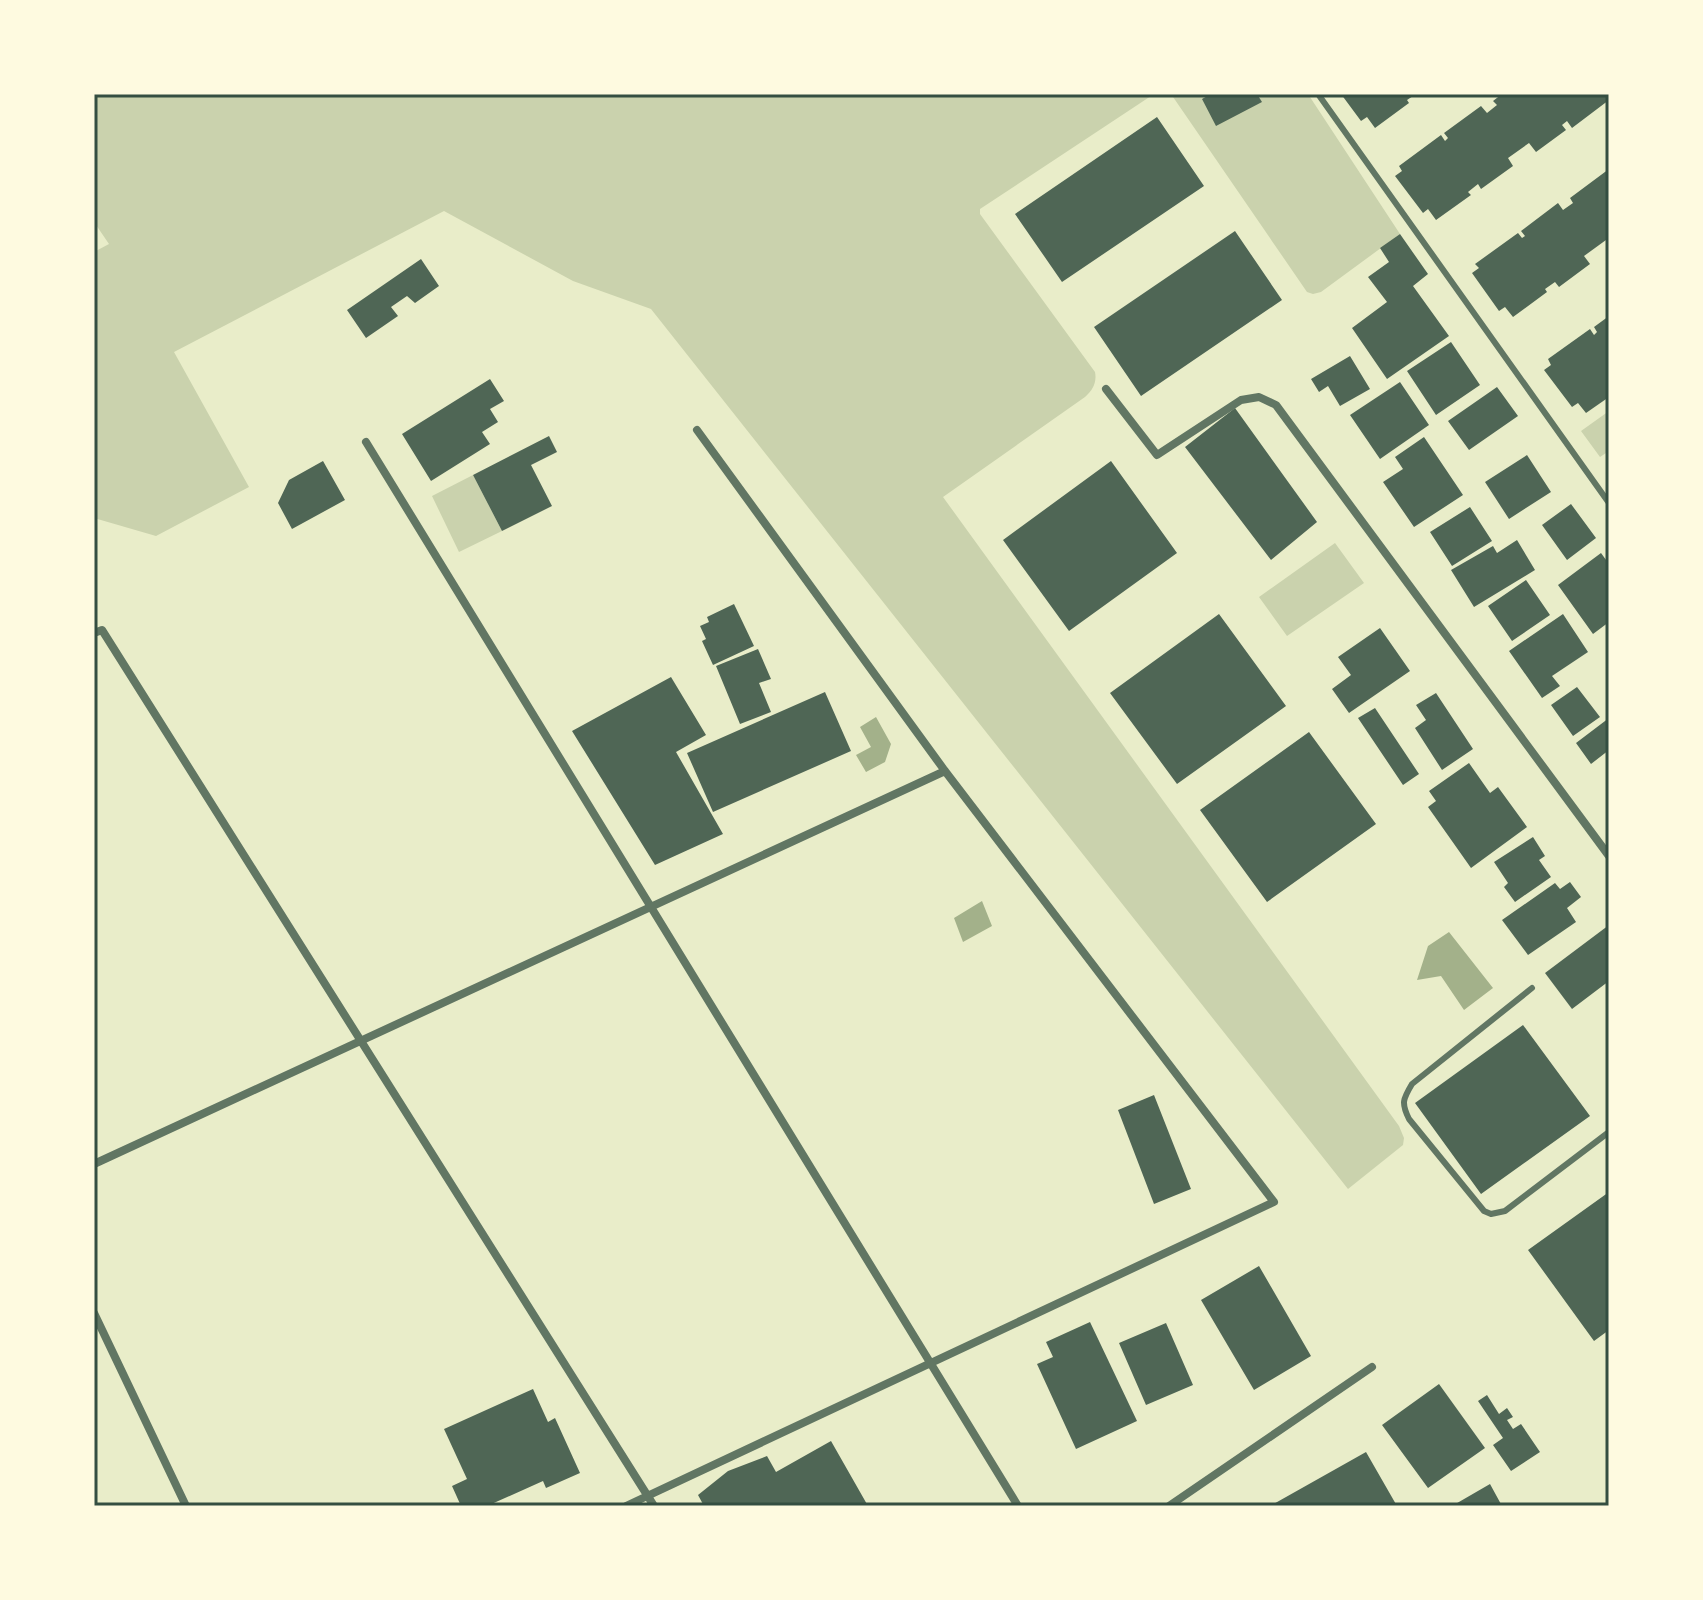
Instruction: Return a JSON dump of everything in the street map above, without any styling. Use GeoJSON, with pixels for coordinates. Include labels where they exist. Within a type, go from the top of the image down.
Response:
{"type":"FeatureCollection","features":[{"type":"Feature","properties":{"kind":"street"},"geometry":{"type":"LineString","coordinates":[[1106,389],[1157,455],[1241,400],[1259,397],[1276,405],[1609,856]]}},
{"type":"Feature","properties":{"kind":"street"},"geometry":{"type":"LineString","coordinates":[[626,1506],[1274,1202],[945,771],[697,430]]}},
{"type":"Feature","properties":{"kind":"street"},"geometry":{"type":"LineString","coordinates":[[366,442],[1018,1506]]}},
{"type":"Feature","properties":{"kind":"street"},"geometry":{"type":"LineString","coordinates":[[94,633],[102,630],[654,1506]]}},
{"type":"Feature","properties":{"kind":"street"},"geometry":{"type":"LineString","coordinates":[[94,1164],[945,771]]}},
{"type":"Feature","properties":{"kind":"street"},"geometry":{"type":"LineString","coordinates":[[94,1313],[186,1506]]}},
{"type":"Feature","properties":{"kind":"street"},"geometry":{"type":"LineString","coordinates":[[1169,1506],[1372,1367]]}},
{"type":"Feature","properties":{"kind":"lane"},"geometry":{"type":"LineString","coordinates":[[1318,94],[1609,503]]}},
{"type":"Feature","properties":{"kind":"lane"},"geometry":{"type":"LineString","coordinates":[[1532,988],[1412,1084],[1404,1097],[1403,1108],[1484,1211],[1491,1214],[1505,1211],[1609,1132]]}},
{"type":"Feature","properties":{"kind":"shaded area"},"geometry":{"type":"Polygon","coordinates":[[[94,94],[1154,94],[980,209],[980,214],[1095,372],[1095,379],[1085,397],[943,497],[1399,1126],[1404,1138],[1403,1145],[1348,1189],[651,309],[573,281],[444,211],[174,352],[249,487],[156,536],[94,518],[94,252],[109,244],[94,222],[94,94]]]}},
{"type":"Feature","properties":{"kind":"shaded area"},"geometry":{"type":"Polygon","coordinates":[[[1171,94],[1308,94],[1400,234],[1321,292],[1307,292],[1171,94]]]}},
{"type":"Feature","properties":{"kind":"shaded area"},"geometry":{"type":"Polygon","coordinates":[[[1609,411],[1609,451],[1600,457],[1581,431],[1609,411]]]}},
{"type":"Feature","properties":{"kind":"shaded area"},"geometry":{"type":"Polygon","coordinates":[[[473,475],[502,531],[459,552],[432,496],[473,475]]]}},
{"type":"Feature","properties":{"kind":"shaded area"},"geometry":{"type":"Polygon","coordinates":[[[1335,543],[1364,583],[1287,636],[1259,597],[1335,543]]]}},
{"type":"Feature","properties":{"kind":"shaded area"},"geometry":{"type":"Polygon","coordinates":[[[876,717],[891,744],[885,762],[866,772],[856,755],[871,747],[860,727],[876,717]]]}},
{"type":"Feature","properties":{"kind":"shaded area"},"geometry":{"type":"Polygon","coordinates":[[[982,901],[992,926],[963,942],[954,918],[982,901]]]}},
{"type":"Feature","properties":{"kind":"shaded area"},"geometry":{"type":"Polygon","coordinates":[[[1449,932],[1493,988],[1464,1010],[1441,976],[1417,980],[1428,946],[1449,932]]]}},
{"type":"Feature","properties":{"kind":"building"},"geometry":{"type":"Polygon","coordinates":[[[1211,94],[1257,94],[1262,102],[1216,126],[1202,99],[1211,94]]]}},
{"type":"Feature","properties":{"kind":"building"},"geometry":{"type":"Polygon","coordinates":[[[1341,94],[1416,94],[1407,100],[1409,103],[1375,128],[1367,117],[1361,121],[1341,94]]]}},
{"type":"Feature","properties":{"kind":"building"},"geometry":{"type":"Polygon","coordinates":[[[1502,94],[1609,94],[1609,100],[1572,128],[1567,121],[1562,125],[1566,130],[1536,152],[1529,143],[1508,158],[1513,166],[1481,189],[1478,184],[1468,192],[1471,195],[1436,220],[1428,209],[1423,213],[1395,176],[1402,171],[1399,166],[1441,135],[1445,141],[1448,138],[1444,133],[1481,106],[1487,113],[1497,105],[1493,101],[1502,94]]]}},
{"type":"Feature","properties":{"kind":"building"},"geometry":{"type":"Polygon","coordinates":[[[1157,117],[1204,186],[1062,282],[1015,214],[1157,117]]]}},
{"type":"Feature","properties":{"kind":"building"},"geometry":{"type":"Polygon","coordinates":[[[1609,169],[1609,244],[1606,240],[1584,256],[1590,264],[1559,287],[1555,282],[1545,289],[1547,292],[1513,317],[1505,307],[1499,311],[1472,273],[1479,268],[1475,264],[1518,233],[1522,238],[1525,236],[1521,231],[1558,203],[1563,210],[1573,203],[1570,198],[1609,169]]]}},
{"type":"Feature","properties":{"kind":"building"},"geometry":{"type":"Polygon","coordinates":[[[1235,231],[1282,300],[1141,396],[1094,327],[1235,231]]]}},
{"type":"Feature","properties":{"kind":"building"},"geometry":{"type":"Polygon","coordinates":[[[1400,234],[1428,274],[1413,286],[1449,336],[1387,379],[1352,328],[1387,302],[1368,277],[1389,262],[1380,248],[1400,234]]]}},
{"type":"Feature","properties":{"kind":"building"},"geometry":{"type":"Polygon","coordinates":[[[421,259],[439,286],[415,303],[407,296],[391,307],[398,316],[366,338],[347,310],[421,259]]]}},
{"type":"Feature","properties":{"kind":"building"},"geometry":{"type":"Polygon","coordinates":[[[1609,316],[1609,397],[1586,413],[1578,403],[1572,407],[1544,370],[1551,365],[1548,359],[1590,329],[1594,335],[1597,332],[1594,327],[1609,316]]]}},
{"type":"Feature","properties":{"kind":"building"},"geometry":{"type":"Polygon","coordinates":[[[1451,342],[1480,385],[1436,415],[1407,371],[1451,342]]]}},
{"type":"Feature","properties":{"kind":"building"},"geometry":{"type":"Polygon","coordinates":[[[1350,356],[1370,389],[1340,406],[1328,386],[1319,392],[1311,379],[1350,356]]]}},
{"type":"Feature","properties":{"kind":"building"},"geometry":{"type":"Polygon","coordinates":[[[490,379],[504,401],[490,409],[498,422],[482,432],[490,444],[431,481],[402,434],[490,379]]]}},
{"type":"Feature","properties":{"kind":"building"},"geometry":{"type":"Polygon","coordinates":[[[1400,382],[1429,425],[1380,459],[1350,415],[1400,382]]]}},
{"type":"Feature","properties":{"kind":"building"},"geometry":{"type":"Polygon","coordinates":[[[1497,387],[1518,416],[1469,450],[1448,421],[1497,387]]]}},
{"type":"Feature","properties":{"kind":"building"},"geometry":{"type":"Polygon","coordinates":[[[1235,408],[1317,522],[1271,560],[1185,447],[1235,408]]]}},
{"type":"Feature","properties":{"kind":"building"},"geometry":{"type":"Polygon","coordinates":[[[549,436],[557,452],[531,465],[552,506],[502,531],[473,475],[549,436]]]}},
{"type":"Feature","properties":{"kind":"building"},"geometry":{"type":"Polygon","coordinates":[[[1424,437],[1463,495],[1414,527],[1383,482],[1403,469],[1395,457],[1424,437]]]}},
{"type":"Feature","properties":{"kind":"building"},"geometry":{"type":"Polygon","coordinates":[[[1527,455],[1551,492],[1509,519],[1485,482],[1527,455]]]}},
{"type":"Feature","properties":{"kind":"building"},"geometry":{"type":"Polygon","coordinates":[[[323,461],[345,500],[292,529],[278,503],[289,480],[323,461]]]}},
{"type":"Feature","properties":{"kind":"building"},"geometry":{"type":"Polygon","coordinates":[[[1111,461],[1177,553],[1069,631],[1003,540],[1111,461]]]}},
{"type":"Feature","properties":{"kind":"building"},"geometry":{"type":"Polygon","coordinates":[[[1571,504],[1596,538],[1567,560],[1542,525],[1571,504]]]}},
{"type":"Feature","properties":{"kind":"building"},"geometry":{"type":"Polygon","coordinates":[[[1470,507],[1492,541],[1452,566],[1430,532],[1470,507]]]}},
{"type":"Feature","properties":{"kind":"building"},"geometry":{"type":"Polygon","coordinates":[[[1517,540],[1535,570],[1474,607],[1451,570],[1493,546],[1497,553],[1517,540]]]}},
{"type":"Feature","properties":{"kind":"building"},"geometry":{"type":"Polygon","coordinates":[[[1601,553],[1609,564],[1609,622],[1593,634],[1558,585],[1601,553]]]}},
{"type":"Feature","properties":{"kind":"building"},"geometry":{"type":"Polygon","coordinates":[[[1526,580],[1550,615],[1512,641],[1488,606],[1526,580]]]}},
{"type":"Feature","properties":{"kind":"building"},"geometry":{"type":"Polygon","coordinates":[[[734,604],[754,646],[713,665],[702,641],[706,639],[700,626],[709,622],[707,617],[734,604]]]}},
{"type":"Feature","properties":{"kind":"building"},"geometry":{"type":"Polygon","coordinates":[[[1219,614],[1286,706],[1177,784],[1110,693],[1219,614]]]}},
{"type":"Feature","properties":{"kind":"building"},"geometry":{"type":"Polygon","coordinates":[[[1563,614],[1588,652],[1552,676],[1560,686],[1542,698],[1509,651],[1563,614]]]}},
{"type":"Feature","properties":{"kind":"building"},"geometry":{"type":"Polygon","coordinates":[[[1380,628],[1410,671],[1349,713],[1332,689],[1351,675],[1338,657],[1380,628]]]}},
{"type":"Feature","properties":{"kind":"building"},"geometry":{"type":"Polygon","coordinates":[[[758,649],[771,679],[759,683],[771,712],[740,724],[716,666],[758,649]]]}},
{"type":"Feature","properties":{"kind":"building"},"geometry":{"type":"Polygon","coordinates":[[[671,677],[706,735],[676,752],[723,834],[655,865],[572,731],[671,677]]]}},
{"type":"Feature","properties":{"kind":"building"},"geometry":{"type":"Polygon","coordinates":[[[1577,687],[1600,717],[1573,736],[1551,705],[1577,687]]]}},
{"type":"Feature","properties":{"kind":"building"},"geometry":{"type":"Polygon","coordinates":[[[825,692],[851,751],[713,812],[687,753],[825,692]]]}},
{"type":"Feature","properties":{"kind":"building"},"geometry":{"type":"Polygon","coordinates":[[[1436,693],[1473,749],[1442,770],[1415,728],[1426,720],[1416,705],[1436,693]]]}},
{"type":"Feature","properties":{"kind":"building"},"geometry":{"type":"Polygon","coordinates":[[[1375,708],[1419,774],[1403,785],[1358,718],[1375,708]]]}},
{"type":"Feature","properties":{"kind":"building"},"geometry":{"type":"Polygon","coordinates":[[[1609,718],[1609,750],[1591,764],[1576,743],[1609,718]]]}},
{"type":"Feature","properties":{"kind":"building"},"geometry":{"type":"Polygon","coordinates":[[[1309,732],[1376,824],[1267,902],[1200,810],[1309,732]]]}},
{"type":"Feature","properties":{"kind":"building"},"geometry":{"type":"Polygon","coordinates":[[[1469,763],[1490,793],[1498,787],[1527,827],[1471,868],[1428,807],[1436,801],[1429,791],[1469,763]]]}},
{"type":"Feature","properties":{"kind":"building"},"geometry":{"type":"Polygon","coordinates":[[[1533,837],[1545,856],[1539,860],[1551,877],[1515,902],[1504,887],[1508,883],[1494,862],[1533,837]]]}},
{"type":"Feature","properties":{"kind":"building"},"geometry":{"type":"Polygon","coordinates":[[[1570,882],[1581,897],[1567,908],[1576,922],[1528,955],[1502,920],[1555,883],[1560,889],[1570,882]]]}},
{"type":"Feature","properties":{"kind":"building"},"geometry":{"type":"Polygon","coordinates":[[[1609,925],[1609,981],[1572,1009],[1545,973],[1609,925]]]}},
{"type":"Feature","properties":{"kind":"building"},"geometry":{"type":"Polygon","coordinates":[[[1523,1025],[1590,1116],[1481,1194],[1415,1103],[1523,1025]]]}},
{"type":"Feature","properties":{"kind":"building"},"geometry":{"type":"Polygon","coordinates":[[[1154,1095],[1191,1189],[1154,1204],[1118,1110],[1154,1095]]]}},
{"type":"Feature","properties":{"kind":"building"},"geometry":{"type":"Polygon","coordinates":[[[1609,1192],[1609,1330],[1594,1341],[1528,1250],[1609,1192]]]}},
{"type":"Feature","properties":{"kind":"building"},"geometry":{"type":"Polygon","coordinates":[[[1259,1266],[1311,1356],[1254,1390],[1201,1300],[1259,1266]]]}},
{"type":"Feature","properties":{"kind":"building"},"geometry":{"type":"Polygon","coordinates":[[[1090,1322],[1137,1421],[1076,1449],[1037,1364],[1053,1357],[1046,1342],[1090,1322]]]}},
{"type":"Feature","properties":{"kind":"building"},"geometry":{"type":"Polygon","coordinates":[[[1166,1323],[1193,1385],[1146,1405],[1119,1343],[1166,1323]]]}},
{"type":"Feature","properties":{"kind":"building"},"geometry":{"type":"Polygon","coordinates":[[[1439,1384],[1485,1448],[1428,1488],[1382,1425],[1439,1384]]]}},
{"type":"Feature","properties":{"kind":"building"},"geometry":{"type":"Polygon","coordinates":[[[533,1389],[548,1422],[555,1418],[580,1473],[546,1488],[543,1481],[487,1506],[461,1506],[452,1486],[467,1479],[444,1429],[533,1389]]]}},
{"type":"Feature","properties":{"kind":"building"},"geometry":{"type":"Polygon","coordinates":[[[1487,1395],[1499,1414],[1507,1408],[1513,1417],[1507,1420],[1513,1429],[1521,1424],[1540,1452],[1511,1471],[1493,1445],[1503,1438],[1478,1401],[1487,1395]]]}},
{"type":"Feature","properties":{"kind":"building"},"geometry":{"type":"Polygon","coordinates":[[[831,1441],[868,1506],[704,1506],[698,1495],[728,1471],[767,1456],[776,1472],[831,1441]]]}},
{"type":"Feature","properties":{"kind":"building"},"geometry":{"type":"Polygon","coordinates":[[[1366,1452],[1397,1506],[1270,1506],[1366,1452]]]}},
{"type":"Feature","properties":{"kind":"building"},"geometry":{"type":"Polygon","coordinates":[[[1490,1484],[1502,1506],[1452,1506],[1490,1484]]]}}]}
